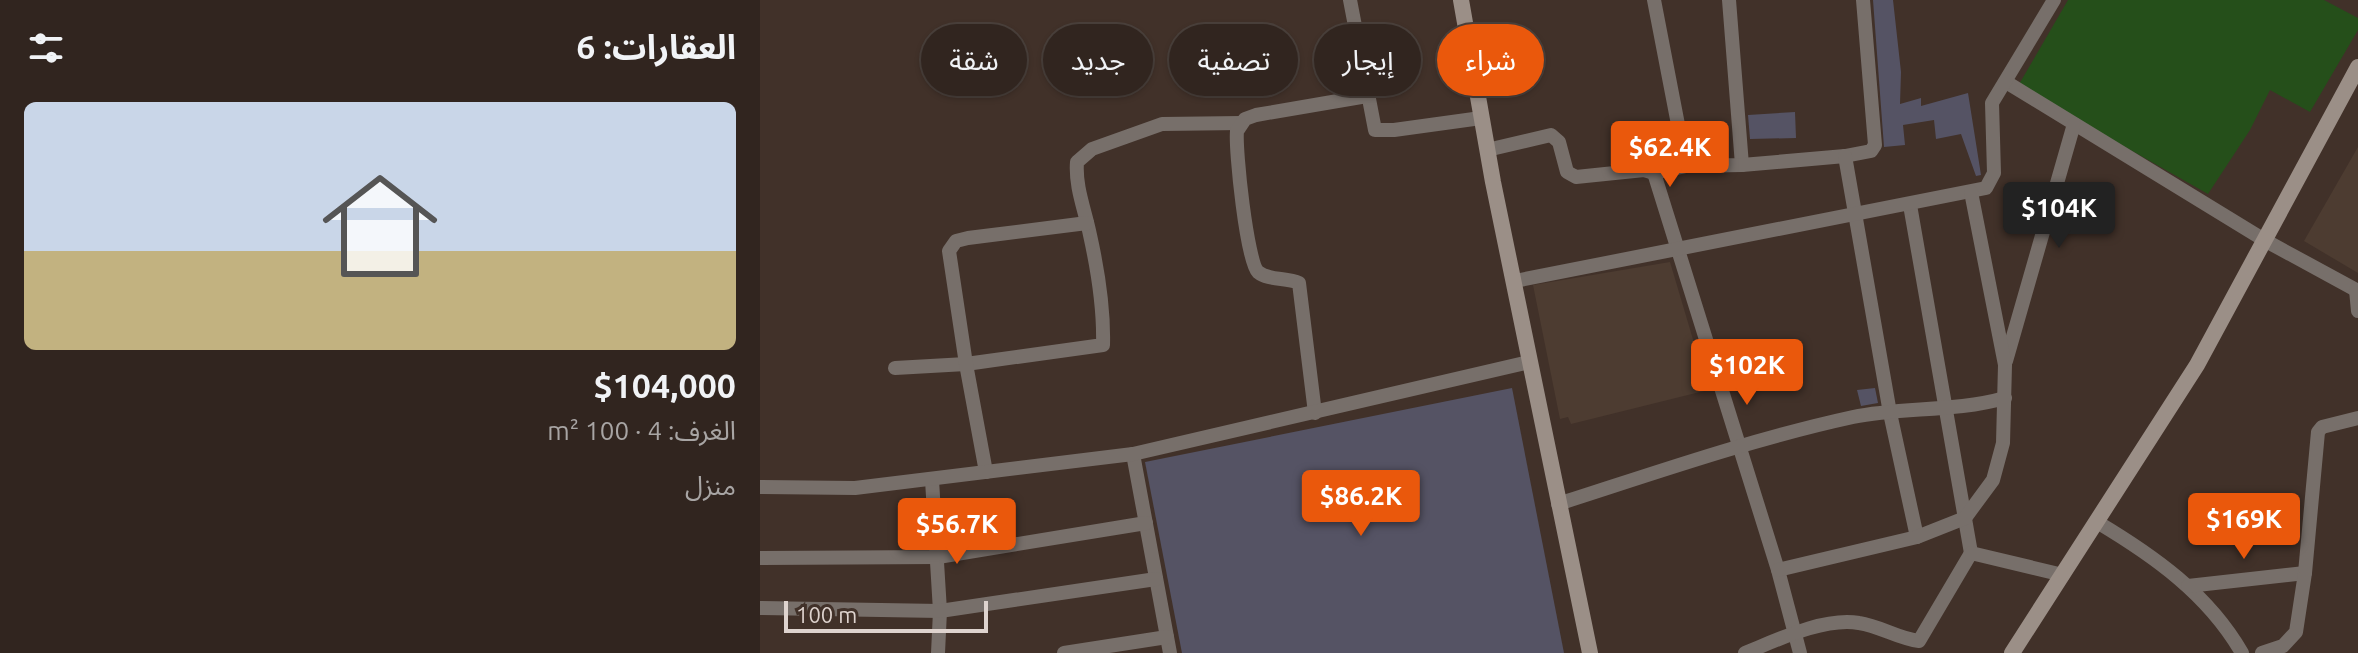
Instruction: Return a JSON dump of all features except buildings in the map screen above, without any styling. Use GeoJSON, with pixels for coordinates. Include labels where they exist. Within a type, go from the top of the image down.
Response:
{"type":"FeatureCollection","features":[{"type":"Feature","properties":{"kind":"main road"},"geometry":{"type":"LineString","coordinates":[[1461,0],[1487,150],[1590,653]]}},
{"type":"Feature","properties":{"kind":"main road"},"geometry":{"type":"LineString","coordinates":[[2012,653],[2197,365],[2358,67]]}},
{"type":"Feature","properties":{"kind":"street"},"geometry":{"type":"LineString","coordinates":[[1350,0],[1354,24]]}},
{"type":"Feature","properties":{"kind":"street"},"geometry":{"type":"LineString","coordinates":[[1654,0],[1686,166]]}},
{"type":"Feature","properties":{"kind":"street"},"geometry":{"type":"LineString","coordinates":[[1729,0],[1742,165]]}},
{"type":"Feature","properties":{"kind":"street"},"geometry":{"type":"LineString","coordinates":[[1487,150],[1551,135],[1558,140],[1565,167],[1573,176],[1644,170],[1654,173],[1686,166],[1742,165],[1871,151],[1875,145],[1863,0]]}},
{"type":"Feature","properties":{"kind":"street"},"geometry":{"type":"LineString","coordinates":[[1515,281],[1986,188],[1994,173],[1992,103],[2054,0]]}},
{"type":"Feature","properties":{"kind":"street"},"geometry":{"type":"LineString","coordinates":[[2006,82],[2266,241],[2357,291],[2358,311]]}},
{"type":"Feature","properties":{"kind":"street"},"geometry":{"type":"LineString","coordinates":[[895,368],[966,364],[1103,345],[1104,320],[1076,177],[1077,162],[1092,149],[1162,124],[1241,123],[1256,115],[1367,96],[1373,127],[1377,130],[1481,118]]}},
{"type":"Feature","properties":{"kind":"street"},"geometry":{"type":"LineString","coordinates":[[1241,123],[1236,139],[1253,266],[1265,276],[1299,283],[1315,413]]}},
{"type":"Feature","properties":{"kind":"street"},"geometry":{"type":"LineString","coordinates":[[2005,365],[2074,124]]}},
{"type":"Feature","properties":{"kind":"street"},"geometry":{"type":"LineString","coordinates":[[1845,156],[1890,413],[1917,537]]}},
{"type":"Feature","properties":{"kind":"street"},"geometry":{"type":"LineString","coordinates":[[1654,173],[1778,570],[1800,653]]}},
{"type":"Feature","properties":{"kind":"street"},"geometry":{"type":"LineString","coordinates":[[1778,570],[1917,537],[1965,518],[1989,488],[1998,468],[2003,443],[2005,365],[1971,192]]}},
{"type":"Feature","properties":{"kind":"street"},"geometry":{"type":"LineString","coordinates":[[1745,653],[1793,634],[1839,621],[1856,622],[1919,641],[1971,553],[1910,205]]}},
{"type":"Feature","properties":{"kind":"street"},"geometry":{"type":"LineString","coordinates":[[986,472],[949,251],[956,241],[1087,223]]}},
{"type":"Feature","properties":{"kind":"street"},"geometry":{"type":"LineString","coordinates":[[760,487],[855,488],[1133,454],[1529,362]]}},
{"type":"Feature","properties":{"kind":"street"},"geometry":{"type":"LineString","coordinates":[[1558,504],[1739,446],[1856,417],[1945,409],[2005,398]]}},
{"type":"Feature","properties":{"kind":"street"},"geometry":{"type":"LineString","coordinates":[[2262,653],[2283,646],[2296,632],[2305,573],[2316,437],[2322,427],[2358,418]]}},
{"type":"Feature","properties":{"kind":"street"},"geometry":{"type":"LineString","coordinates":[[1133,454],[1170,653]]}},
{"type":"Feature","properties":{"kind":"street"},"geometry":{"type":"LineString","coordinates":[[932,480],[940,611],[938,653]]}},
{"type":"Feature","properties":{"kind":"street"},"geometry":{"type":"LineString","coordinates":[[2097,522],[2156,560],[2188,586],[2213,611],[2242,653]]}},
{"type":"Feature","properties":{"kind":"street"},"geometry":{"type":"LineString","coordinates":[[760,558],[938,557],[1146,523]]}},
{"type":"Feature","properties":{"kind":"street"},"geometry":{"type":"LineString","coordinates":[[1971,553],[2063,575]]}},
{"type":"Feature","properties":{"kind":"street"},"geometry":{"type":"LineString","coordinates":[[2188,586],[2305,573]]}},
{"type":"Feature","properties":{"kind":"street"},"geometry":{"type":"LineString","coordinates":[[760,608],[940,611],[1156,579]]}},
{"type":"Feature","properties":{"kind":"street"},"geometry":{"type":"LineString","coordinates":[[1064,653],[1167,637]]}},
{"type":"Feature","properties":{"kind":"shaded area"},"geometry":{"type":"Polygon","coordinates":[[[2358,147],[2358,273],[2304,241],[2358,147]]]}},
{"type":"Feature","properties":{"kind":"shaded area"},"geometry":{"type":"Polygon","coordinates":[[[1670,262],[1708,390],[1571,424],[1568,417],[1560,419],[1533,285],[1670,262]]]}},
{"type":"Feature","properties":{"kind":"green space"},"geometry":{"type":"Polygon","coordinates":[[[2068,0],[2324,0],[2358,18],[2358,30],[2310,112],[2270,90],[2250,130],[2208,194],[2018,86],[2068,0]]]}}]}
